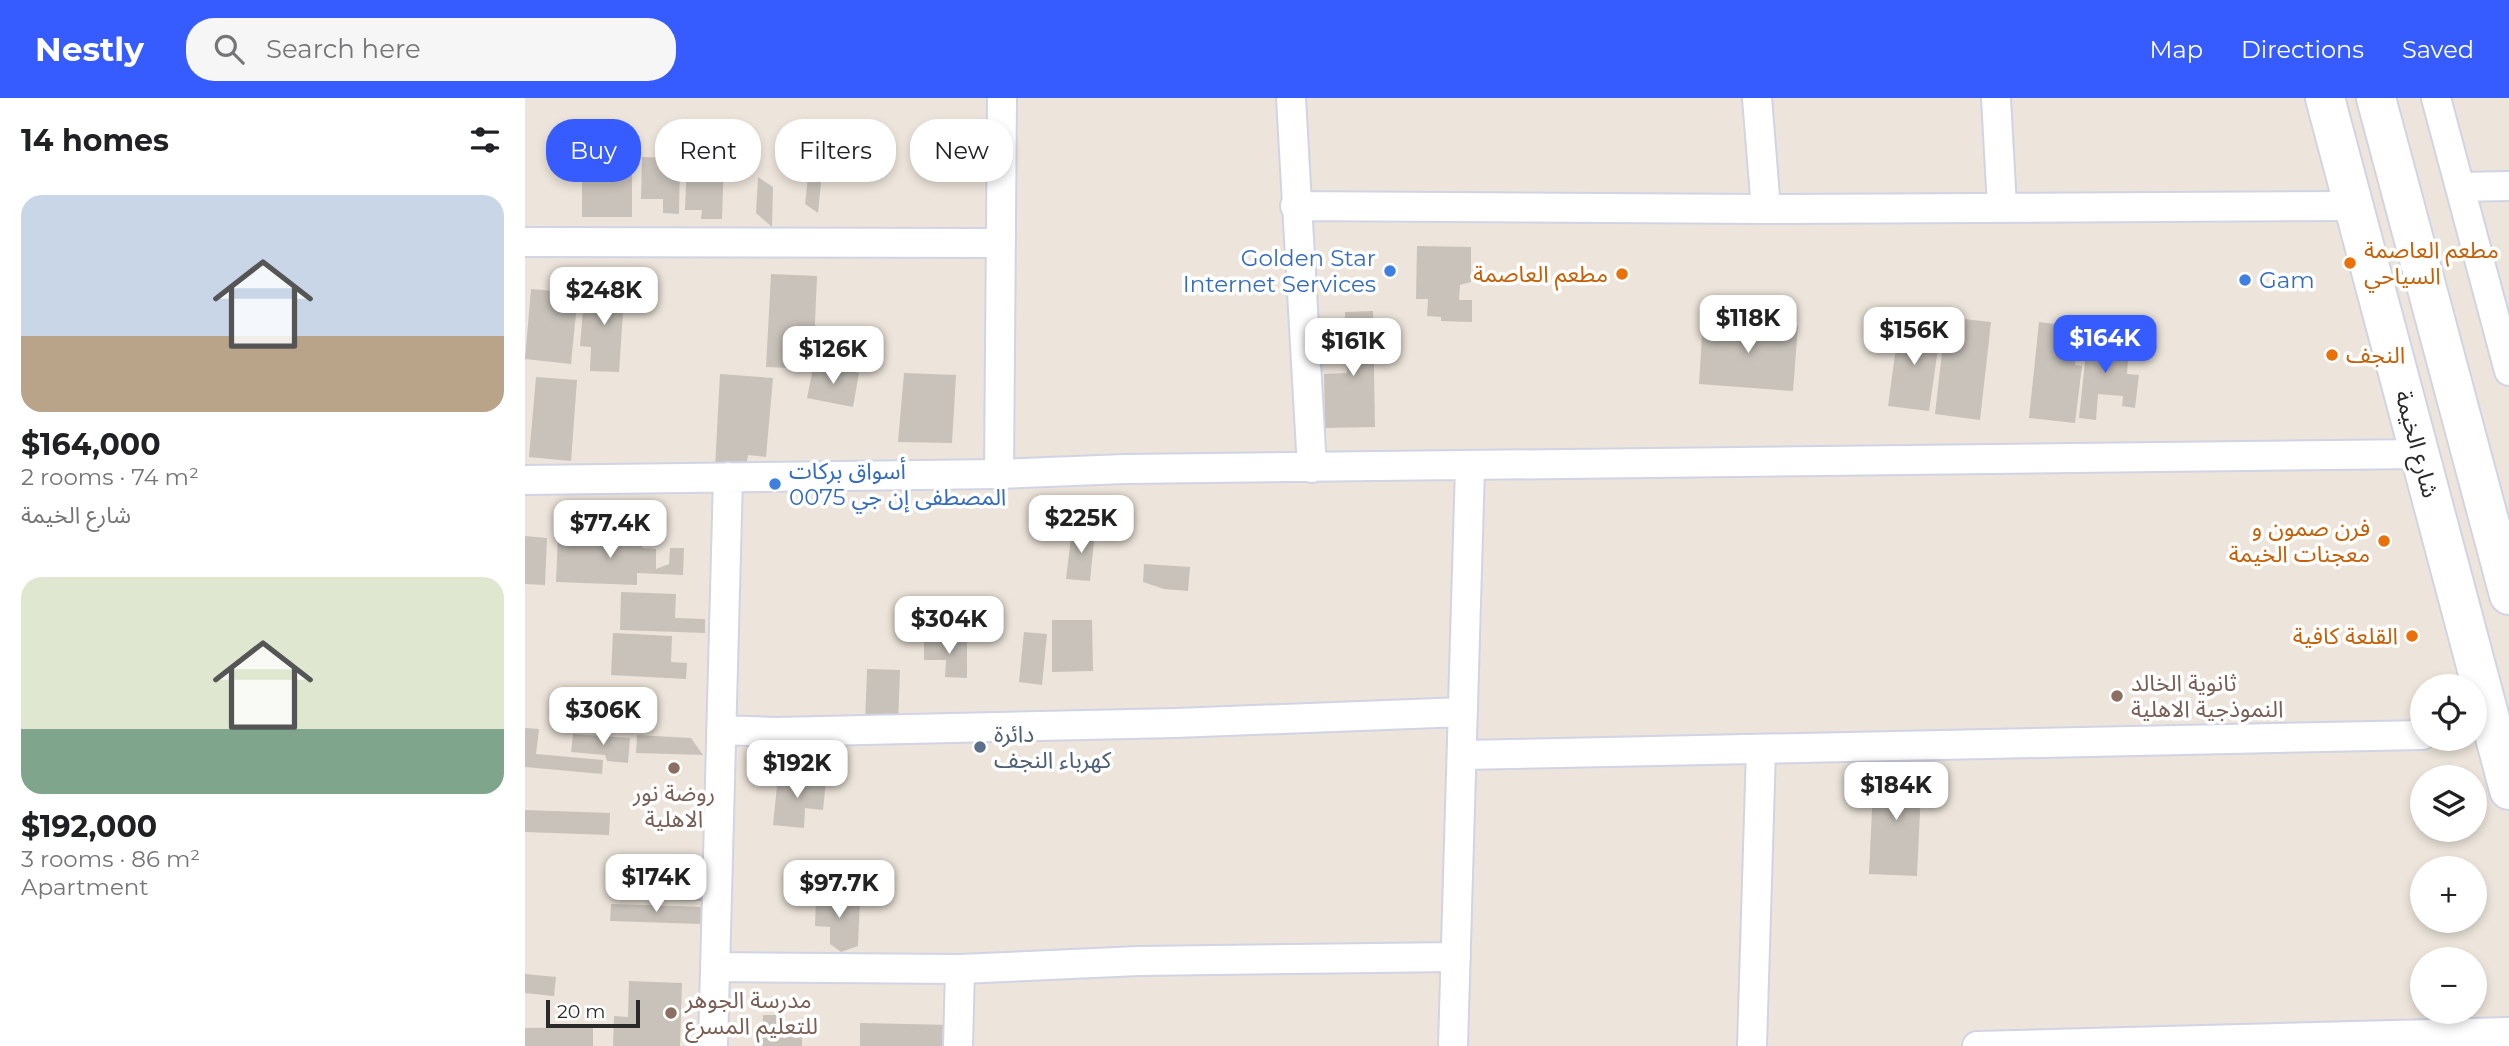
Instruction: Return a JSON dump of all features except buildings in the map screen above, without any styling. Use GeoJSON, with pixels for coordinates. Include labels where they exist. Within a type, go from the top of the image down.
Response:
{"type":"FeatureCollection","features":[{"type":"Feature","properties":{"kind":"street"},"geometry":{"type":"LineString","coordinates":[[999,474],[1002,98]]}},
{"type":"Feature","properties":{"kind":"street"},"geometry":{"type":"LineString","coordinates":[[1291,98],[1295,206],[1312,468]]}},
{"type":"Feature","properties":{"kind":"street"},"geometry":{"type":"LineString","coordinates":[[1757,98],[1766,209]]}},
{"type":"Feature","properties":{"kind":"street"},"geometry":{"type":"LineString","coordinates":[[1996,98],[2002,208]]}},
{"type":"Feature","properties":{"kind":"street","name":"شارع الخيمة"},"geometry":{"type":"LineString","coordinates":[[2325,98],[2420,454],[2470,674]]}},
{"type":"Feature","properties":{"kind":"street"},"geometry":{"type":"LineString","coordinates":[[2376,98],[2509,595]]}},
{"type":"Feature","properties":{"kind":"street"},"geometry":{"type":"LineString","coordinates":[[2436,98],[2509,371]]}},
{"type":"Feature","properties":{"kind":"street"},"geometry":{"type":"LineString","coordinates":[[2460,187],[2509,186]]}},
{"type":"Feature","properties":{"kind":"street"},"geometry":{"type":"LineString","coordinates":[[1295,206],[1766,209],[2353,206]]}},
{"type":"Feature","properties":{"kind":"street"},"geometry":{"type":"LineString","coordinates":[[525,242],[1001,243]]}},
{"type":"Feature","properties":{"kind":"street"},"geometry":{"type":"LineString","coordinates":[[525,480],[999,474],[1125,469],[2420,454]]}},
{"type":"Feature","properties":{"kind":"street"},"geometry":{"type":"LineString","coordinates":[[1453,1046],[1470,467]]}},
{"type":"Feature","properties":{"kind":"street"},"geometry":{"type":"LineString","coordinates":[[713,1046],[728,477]]}},
{"type":"Feature","properties":{"kind":"street"},"geometry":{"type":"LineString","coordinates":[[721,730],[1163,724],[1463,712]]}},
{"type":"Feature","properties":{"kind":"street"},"geometry":{"type":"LineString","coordinates":[[1462,755],[2410,736]]}},
{"type":"Feature","properties":{"kind":"street","name":"شارع الخيمة"},"geometry":{"type":"LineString","coordinates":[[2487,741],[2509,790]]}},
{"type":"Feature","properties":{"kind":"street"},"geometry":{"type":"LineString","coordinates":[[1752,1046],[1761,749]]}},
{"type":"Feature","properties":{"kind":"street"},"geometry":{"type":"LineString","coordinates":[[715,967],[960,969],[1152,961],[1455,957]]}},
{"type":"Feature","properties":{"kind":"street"},"geometry":{"type":"LineString","coordinates":[[958,1046],[960,969]]}},
{"type":"Feature","properties":{"kind":"street"},"geometry":{"type":"LineString","coordinates":[[1977,1046],[2265,1042],[2509,1032]]}},
{"type":"Feature","properties":{"kind":"place","name":"مطعم العاصمة السياحي"},"geometry":{"type":"Point","coordinates":[2350,263]}},
{"type":"Feature","properties":{"kind":"place","name":"Golden Star Internet Services"},"geometry":{"type":"Point","coordinates":[1390,271]}},
{"type":"Feature","properties":{"kind":"place","name":"مطعم العاصمة"},"geometry":{"type":"Point","coordinates":[1622,274]}},
{"type":"Feature","properties":{"kind":"place","name":"Gam"},"geometry":{"type":"Point","coordinates":[2245,280]}},
{"type":"Feature","properties":{"kind":"place","name":"النجف"},"geometry":{"type":"Point","coordinates":[2332,355]}},
{"type":"Feature","properties":{"kind":"place","name":"أسواق بركات المصطفی إن جي 0075"},"geometry":{"type":"Point","coordinates":[775,484]}},
{"type":"Feature","properties":{"kind":"place","name":"فرن صمون و معجنات الخيمة"},"geometry":{"type":"Point","coordinates":[2384,541]}},
{"type":"Feature","properties":{"kind":"place","name":"القلعة كافية"},"geometry":{"type":"Point","coordinates":[2412,636]}},
{"type":"Feature","properties":{"kind":"place","name":"ثانوية الخالد النموذجية الاهلية"},"geometry":{"type":"Point","coordinates":[2117,696]}},
{"type":"Feature","properties":{"kind":"place","name":"دائرة كهرباء النجف"},"geometry":{"type":"Point","coordinates":[980,747]}},
{"type":"Feature","properties":{"kind":"place","name":"روضة نور الاهلية"},"geometry":{"type":"Point","coordinates":[674,768]}},
{"type":"Feature","properties":{"kind":"place","name":"مدرسة الجوهر للتعليم المسرع"},"geometry":{"type":"Point","coordinates":[671,1013]}}]}
